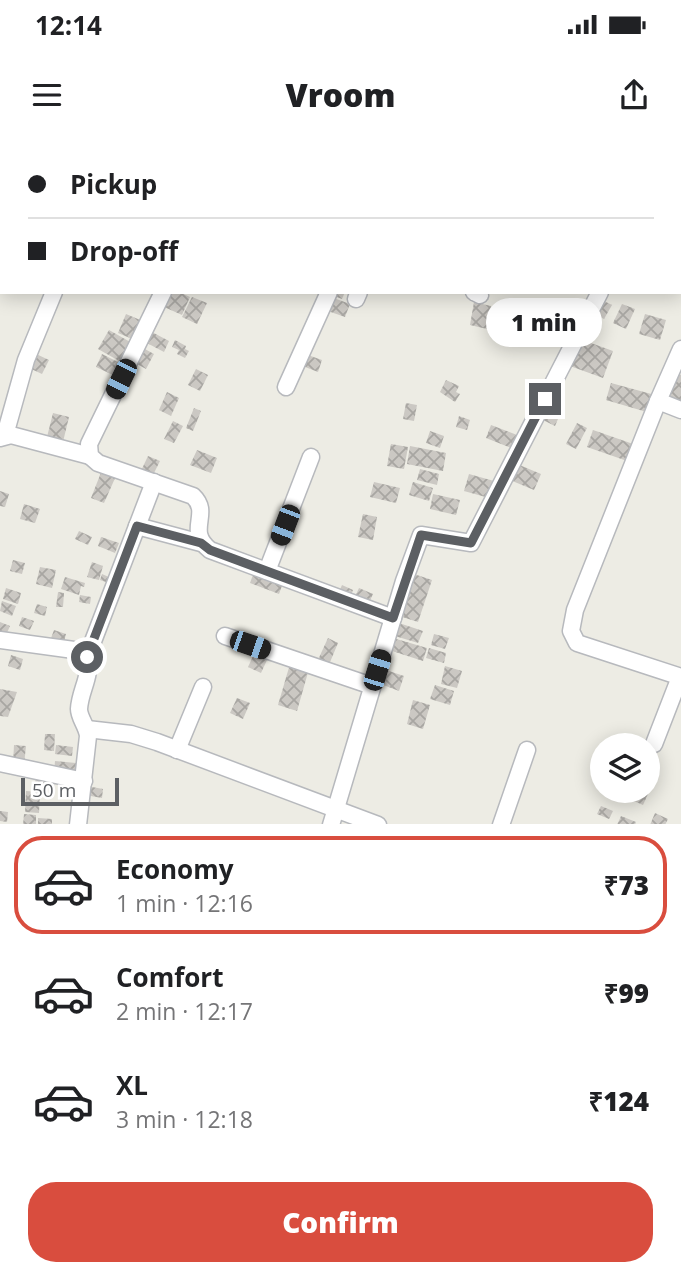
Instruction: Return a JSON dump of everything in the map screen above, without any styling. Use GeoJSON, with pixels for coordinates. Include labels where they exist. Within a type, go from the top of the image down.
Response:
{"type":"FeatureCollection","features":[{"type":"Feature","properties":{"kind":"street"},"geometry":{"type":"LineString","coordinates":[[53,294],[26,360],[2,436],[90,456],[98,463],[193,496],[201,508],[198,533],[201,543]]}},
{"type":"Feature","properties":{"kind":"street"},"geometry":{"type":"LineString","coordinates":[[90,456],[89,444],[162,294]]}},
{"type":"Feature","properties":{"kind":"street"},"geometry":{"type":"LineString","coordinates":[[286,387],[328,294]]}},
{"type":"Feature","properties":{"kind":"street"},"geometry":{"type":"LineString","coordinates":[[333,817],[421,535],[471,543],[599,294]]}},
{"type":"Feature","properties":{"kind":"street"},"geometry":{"type":"LineString","coordinates":[[658,733],[680,677],[577,643],[572,637],[572,631],[575,610],[681,349]]}},
{"type":"Feature","properties":{"kind":"street"},"geometry":{"type":"LineString","coordinates":[[658,401],[681,410]]}},
{"type":"Feature","properties":{"kind":"street"},"geometry":{"type":"LineString","coordinates":[[267,571],[311,457]]}},
{"type":"Feature","properties":{"kind":"street"},"geometry":{"type":"LineString","coordinates":[[78,824],[88,729],[79,711],[89,666],[87,657],[154,482]]}},
{"type":"Feature","properties":{"kind":"street"},"geometry":{"type":"LineString","coordinates":[[137,526],[201,543],[210,550],[393,618]]}},
{"type":"Feature","properties":{"kind":"street"},"geometry":{"type":"LineString","coordinates":[[225,636],[372,686]]}},
{"type":"Feature","properties":{"kind":"street"},"geometry":{"type":"LineString","coordinates":[[0,640],[75,650],[87,657]]}},
{"type":"Feature","properties":{"kind":"street"},"geometry":{"type":"LineString","coordinates":[[177,750],[202,687]]}},
{"type":"Feature","properties":{"kind":"street"},"geometry":{"type":"LineString","coordinates":[[88,729],[131,734],[177,750],[333,817],[378,824]]}},
{"type":"Feature","properties":{"kind":"street"},"geometry":{"type":"LineString","coordinates":[[501,824],[527,750]]}},
{"type":"Feature","properties":{"kind":"street"},"geometry":{"type":"LineString","coordinates":[[0,763],[84,781]]}},
{"type":"Feature","properties":{"kind":"building"},"geometry":{"type":"Polygon","coordinates":[[[167,294],[183,294],[190,297],[182,315],[162,306],[167,294]]]}},
{"type":"Feature","properties":{"kind":"building"},"geometry":{"type":"Polygon","coordinates":[[[331,294],[344,294],[342,299],[331,294]]]}},
{"type":"Feature","properties":{"kind":"building"},"geometry":{"type":"Polygon","coordinates":[[[192,297],[207,303],[197,324],[182,317],[192,297]]]}},
{"type":"Feature","properties":{"kind":"building"},"geometry":{"type":"Polygon","coordinates":[[[331,297],[350,304],[345,317],[325,310],[331,297]]]}},
{"type":"Feature","properties":{"kind":"building"},"geometry":{"type":"Polygon","coordinates":[[[604,301],[612,305],[604,319],[596,315],[604,301]]]}},
{"type":"Feature","properties":{"kind":"building"},"geometry":{"type":"Polygon","coordinates":[[[474,302],[491,306],[487,329],[470,325],[474,302]]]}},
{"type":"Feature","properties":{"kind":"building"},"geometry":{"type":"Polygon","coordinates":[[[622,304],[635,309],[626,329],[613,323],[622,304]]]}},
{"type":"Feature","properties":{"kind":"building"},"geometry":{"type":"Polygon","coordinates":[[[126,314],[145,322],[137,341],[118,333],[126,314]]]}},
{"type":"Feature","properties":{"kind":"building"},"geometry":{"type":"Polygon","coordinates":[[[645,314],[666,320],[660,340],[639,334],[645,314]]]}},
{"type":"Feature","properties":{"kind":"building"},"geometry":{"type":"Polygon","coordinates":[[[109,330],[132,343],[121,362],[98,349],[109,330]]]}},
{"type":"Feature","properties":{"kind":"building"},"geometry":{"type":"Polygon","coordinates":[[[150,331],[169,341],[164,352],[145,342],[150,331]]]}},
{"type":"Feature","properties":{"kind":"building"},"geometry":{"type":"Polygon","coordinates":[[[580,339],[613,351],[603,378],[570,366],[580,339]]]}},
{"type":"Feature","properties":{"kind":"building"},"geometry":{"type":"Polygon","coordinates":[[[175,340],[189,351],[185,358],[177,354],[179,350],[172,347],[175,340]]]}},
{"type":"Feature","properties":{"kind":"building"},"geometry":{"type":"Polygon","coordinates":[[[143,348],[154,354],[146,369],[135,363],[143,348]]]}},
{"type":"Feature","properties":{"kind":"building"},"geometry":{"type":"Polygon","coordinates":[[[34,353],[49,360],[42,374],[27,367],[34,353]]]}},
{"type":"Feature","properties":{"kind":"building"},"geometry":{"type":"Polygon","coordinates":[[[102,354],[122,364],[115,376],[96,367],[102,354]]]}},
{"type":"Feature","properties":{"kind":"building"},"geometry":{"type":"Polygon","coordinates":[[[305,354],[322,360],[318,372],[300,365],[305,354]]]}},
{"type":"Feature","properties":{"kind":"building"},"geometry":{"type":"Polygon","coordinates":[[[196,369],[208,375],[200,391],[188,385],[196,369]]]}},
{"type":"Feature","properties":{"kind":"building"},"geometry":{"type":"Polygon","coordinates":[[[678,373],[681,375],[681,405],[667,398],[678,373]]]}},
{"type":"Feature","properties":{"kind":"building"},"geometry":{"type":"Polygon","coordinates":[[[446,380],[459,386],[456,392],[460,394],[455,402],[440,392],[446,380]]]}},
{"type":"Feature","properties":{"kind":"building"},"geometry":{"type":"Polygon","coordinates":[[[611,383],[655,395],[650,413],[606,400],[611,383]]]}},
{"type":"Feature","properties":{"kind":"building"},"geometry":{"type":"Polygon","coordinates":[[[167,392],[179,398],[171,416],[159,410],[167,392]]]}},
{"type":"Feature","properties":{"kind":"building"},"geometry":{"type":"Polygon","coordinates":[[[406,403],[417,405],[414,421],[403,419],[406,403]]]}},
{"type":"Feature","properties":{"kind":"building"},"geometry":{"type":"Polygon","coordinates":[[[194,408],[201,411],[193,431],[186,428],[194,408]]]}},
{"type":"Feature","properties":{"kind":"building"},"geometry":{"type":"Polygon","coordinates":[[[544,412],[558,419],[555,426],[541,419],[544,412]]]}},
{"type":"Feature","properties":{"kind":"building"},"geometry":{"type":"Polygon","coordinates":[[[53,413],[69,417],[62,446],[46,441],[53,413]]]}},
{"type":"Feature","properties":{"kind":"building"},"geometry":{"type":"Polygon","coordinates":[[[459,416],[470,420],[467,430],[456,427],[459,416]]]}},
{"type":"Feature","properties":{"kind":"building"},"geometry":{"type":"Polygon","coordinates":[[[173,421],[183,426],[174,443],[164,439],[173,421]]]}},
{"type":"Feature","properties":{"kind":"building"},"geometry":{"type":"Polygon","coordinates":[[[577,423],[587,428],[576,449],[566,444],[577,423]]]}},
{"type":"Feature","properties":{"kind":"building"},"geometry":{"type":"Polygon","coordinates":[[[491,425],[517,435],[511,448],[486,438],[491,425]]]}},
{"type":"Feature","properties":{"kind":"building"},"geometry":{"type":"Polygon","coordinates":[[[593,430],[636,445],[630,462],[587,447],[593,430]]]}},
{"type":"Feature","properties":{"kind":"building"},"geometry":{"type":"Polygon","coordinates":[[[430,431],[444,436],[440,448],[426,443],[430,431]]]}},
{"type":"Feature","properties":{"kind":"building"},"geometry":{"type":"Polygon","coordinates":[[[391,444],[408,447],[404,469],[387,466],[391,444]]]}},
{"type":"Feature","properties":{"kind":"building"},"geometry":{"type":"Polygon","coordinates":[[[410,446],[446,453],[443,471],[407,464],[410,446]]]}},
{"type":"Feature","properties":{"kind":"building"},"geometry":{"type":"Polygon","coordinates":[[[197,450],[217,458],[211,473],[190,465],[197,450]]]}},
{"type":"Feature","properties":{"kind":"building"},"geometry":{"type":"Polygon","coordinates":[[[148,456],[160,461],[151,479],[140,473],[148,456]]]}},
{"type":"Feature","properties":{"kind":"building"},"geometry":{"type":"Polygon","coordinates":[[[517,464],[541,474],[534,490],[510,480],[517,464]]]}},
{"type":"Feature","properties":{"kind":"building"},"geometry":{"type":"Polygon","coordinates":[[[420,469],[439,474],[437,485],[417,480],[420,469]]]}},
{"type":"Feature","properties":{"kind":"building"},"geometry":{"type":"Polygon","coordinates":[[[102,470],[116,476],[104,503],[91,498],[102,470]]]}},
{"type":"Feature","properties":{"kind":"building"},"geometry":{"type":"Polygon","coordinates":[[[469,474],[494,481],[489,498],[464,491],[469,474]]]}},
{"type":"Feature","properties":{"kind":"building"},"geometry":{"type":"Polygon","coordinates":[[[374,482],[400,488],[396,503],[370,497],[374,482]]]}},
{"type":"Feature","properties":{"kind":"building"},"geometry":{"type":"Polygon","coordinates":[[[413,482],[433,488],[429,501],[409,495],[413,482]]]}},
{"type":"Feature","properties":{"kind":"building"},"geometry":{"type":"Polygon","coordinates":[[[0,491],[9,494],[5,507],[0,506],[0,491]]]}},
{"type":"Feature","properties":{"kind":"building"},"geometry":{"type":"Polygon","coordinates":[[[433,494],[460,500],[456,515],[430,509],[433,494]]]}},
{"type":"Feature","properties":{"kind":"building"},"geometry":{"type":"Polygon","coordinates":[[[24,504],[40,509],[35,523],[20,519],[24,504]]]}},
{"type":"Feature","properties":{"kind":"building"},"geometry":{"type":"Polygon","coordinates":[[[363,514],[377,517],[373,540],[358,537],[363,514]]]}},
{"type":"Feature","properties":{"kind":"building"},"geometry":{"type":"Polygon","coordinates":[[[79,531],[92,537],[88,545],[75,539],[79,531]]]}},
{"type":"Feature","properties":{"kind":"building"},"geometry":{"type":"Polygon","coordinates":[[[101,537],[119,543],[115,553],[98,546],[101,537]]]}},
{"type":"Feature","properties":{"kind":"building"},"geometry":{"type":"Polygon","coordinates":[[[13,560],[25,563],[22,574],[10,571],[13,560]]]}},
{"type":"Feature","properties":{"kind":"building"},"geometry":{"type":"Polygon","coordinates":[[[92,562],[103,566],[99,580],[87,577],[92,562]]]}},
{"type":"Feature","properties":{"kind":"building"},"geometry":{"type":"Polygon","coordinates":[[[40,567],[56,570],[52,588],[36,584],[40,567]]]}},
{"type":"Feature","properties":{"kind":"building"},"geometry":{"type":"Polygon","coordinates":[[[254,572],[283,583],[279,594],[250,583],[254,572]]]}},
{"type":"Feature","properties":{"kind":"building"},"geometry":{"type":"Polygon","coordinates":[[[411,573],[432,580],[418,622],[396,615],[411,573]]]}},
{"type":"Feature","properties":{"kind":"building"},"geometry":{"type":"Polygon","coordinates":[[[102,574],[111,578],[109,583],[100,580],[102,574]]]}},
{"type":"Feature","properties":{"kind":"building"},"geometry":{"type":"Polygon","coordinates":[[[65,577],[85,583],[84,587],[81,586],[79,595],[61,589],[65,577]]]}},
{"type":"Feature","properties":{"kind":"building"},"geometry":{"type":"Polygon","coordinates":[[[342,585],[353,590],[349,599],[338,594],[342,585]]]}},
{"type":"Feature","properties":{"kind":"building"},"geometry":{"type":"Polygon","coordinates":[[[6,588],[21,593],[18,604],[3,599],[6,588]]]}},
{"type":"Feature","properties":{"kind":"building"},"geometry":{"type":"Polygon","coordinates":[[[359,588],[373,594],[368,605],[354,599],[359,588]]]}},
{"type":"Feature","properties":{"kind":"building"},"geometry":{"type":"Polygon","coordinates":[[[58,592],[64,593],[63,607],[56,607],[58,592]]]}},
{"type":"Feature","properties":{"kind":"building"},"geometry":{"type":"Polygon","coordinates":[[[80,595],[91,597],[90,604],[79,602],[80,595]]]}},
{"type":"Feature","properties":{"kind":"building"},"geometry":{"type":"Polygon","coordinates":[[[2,601],[16,606],[12,616],[0,611],[2,601]]]}},
{"type":"Feature","properties":{"kind":"building"},"geometry":{"type":"Polygon","coordinates":[[[37,604],[47,607],[45,616],[34,613],[37,604]]]}},
{"type":"Feature","properties":{"kind":"building"},"geometry":{"type":"Polygon","coordinates":[[[22,617],[34,621],[30,630],[19,626],[22,617]]]}},
{"type":"Feature","properties":{"kind":"building"},"geometry":{"type":"Polygon","coordinates":[[[0,622],[10,626],[6,635],[0,633],[0,622]]]}},
{"type":"Feature","properties":{"kind":"building"},"geometry":{"type":"Polygon","coordinates":[[[399,623],[423,631],[418,643],[395,636],[399,623]]]}},
{"type":"Feature","properties":{"kind":"building"},"geometry":{"type":"Polygon","coordinates":[[[54,630],[66,634],[63,645],[50,641],[54,630]]]}},
{"type":"Feature","properties":{"kind":"building"},"geometry":{"type":"Polygon","coordinates":[[[434,634],[449,638],[445,649],[431,645],[434,634]]]}},
{"type":"Feature","properties":{"kind":"building"},"geometry":{"type":"Polygon","coordinates":[[[328,638],[338,643],[328,667],[317,662],[328,638]]]}},
{"type":"Feature","properties":{"kind":"building"},"geometry":{"type":"Polygon","coordinates":[[[393,638],[427,648],[423,661],[389,650],[393,638]]]}},
{"type":"Feature","properties":{"kind":"building"},"geometry":{"type":"Polygon","coordinates":[[[429,648],[446,653],[444,663],[426,658],[429,648]]]}},
{"type":"Feature","properties":{"kind":"building"},"geometry":{"type":"Polygon","coordinates":[[[254,654],[267,660],[261,673],[248,667],[254,654]]]}},
{"type":"Feature","properties":{"kind":"building"},"geometry":{"type":"Polygon","coordinates":[[[11,655],[23,659],[20,670],[8,666],[11,655]]]}},
{"type":"Feature","properties":{"kind":"building"},"geometry":{"type":"Polygon","coordinates":[[[290,664],[309,669],[297,711],[278,705],[290,664]]]}},
{"type":"Feature","properties":{"kind":"building"},"geometry":{"type":"Polygon","coordinates":[[[445,666],[462,671],[457,688],[441,684],[445,666]]]}},
{"type":"Feature","properties":{"kind":"building"},"geometry":{"type":"Polygon","coordinates":[[[383,669],[404,676],[399,691],[378,683],[383,669]]]}},
{"type":"Feature","properties":{"kind":"building"},"geometry":{"type":"Polygon","coordinates":[[[435,685],[454,691],[450,705],[430,699],[435,685]]]}},
{"type":"Feature","properties":{"kind":"building"},"geometry":{"type":"Polygon","coordinates":[[[0,689],[17,692],[8,717],[0,716],[0,689]]]}},
{"type":"Feature","properties":{"kind":"building"},"geometry":{"type":"Polygon","coordinates":[[[237,698],[250,703],[243,719],[230,713],[237,698]]]}},
{"type":"Feature","properties":{"kind":"building"},"geometry":{"type":"Polygon","coordinates":[[[413,700],[430,705],[423,729],[407,724],[413,700]]]}},
{"type":"Feature","properties":{"kind":"building"},"geometry":{"type":"Polygon","coordinates":[[[45,734],[55,734],[54,751],[44,750],[45,734]]]}},
{"type":"Feature","properties":{"kind":"building"},"geometry":{"type":"Polygon","coordinates":[[[14,745],[26,746],[24,765],[13,764],[14,745]]]}},
{"type":"Feature","properties":{"kind":"building"},"geometry":{"type":"Polygon","coordinates":[[[56,745],[73,747],[72,756],[55,754],[56,745]]]}},
{"type":"Feature","properties":{"kind":"building"},"geometry":{"type":"Polygon","coordinates":[[[55,761],[76,763],[75,774],[54,772],[55,761]]]}},
{"type":"Feature","properties":{"kind":"building"},"geometry":{"type":"Polygon","coordinates":[[[36,774],[45,775],[44,787],[35,786],[36,774]]]}},
{"type":"Feature","properties":{"kind":"building"},"geometry":{"type":"Polygon","coordinates":[[[87,786],[103,789],[102,798],[85,795],[87,786]]]}},
{"type":"Feature","properties":{"kind":"building"},"geometry":{"type":"Polygon","coordinates":[[[26,791],[40,792],[39,813],[25,812],[26,791]]]}},
{"type":"Feature","properties":{"kind":"building"},"geometry":{"type":"Polygon","coordinates":[[[601,806],[613,811],[609,819],[597,814],[601,806]]]}},
{"type":"Feature","properties":{"kind":"building"},"geometry":{"type":"Polygon","coordinates":[[[0,811],[8,812],[7,822],[0,821],[0,811]]]}},
{"type":"Feature","properties":{"kind":"building"},"geometry":{"type":"Polygon","coordinates":[[[655,813],[668,819],[666,824],[650,824],[655,813]]]}},
{"type":"Feature","properties":{"kind":"building"},"geometry":{"type":"Polygon","coordinates":[[[24,814],[36,815],[36,824],[23,824],[24,814]]]}},
{"type":"Feature","properties":{"kind":"building"},"geometry":{"type":"Polygon","coordinates":[[[621,816],[636,822],[635,824],[617,824],[621,816]]]}},
{"type":"Feature","properties":{"kind":"building"},"geometry":{"type":"Polygon","coordinates":[[[38,818],[52,819],[52,824],[38,824],[38,818]]]}},
{"type":"Feature","properties":{"kind":"route"},"geometry":{"type":"LineString","coordinates":[[87,657],[137,526],[201,543],[210,550],[393,618],[421,535],[471,543],[545,399]]}}]}
